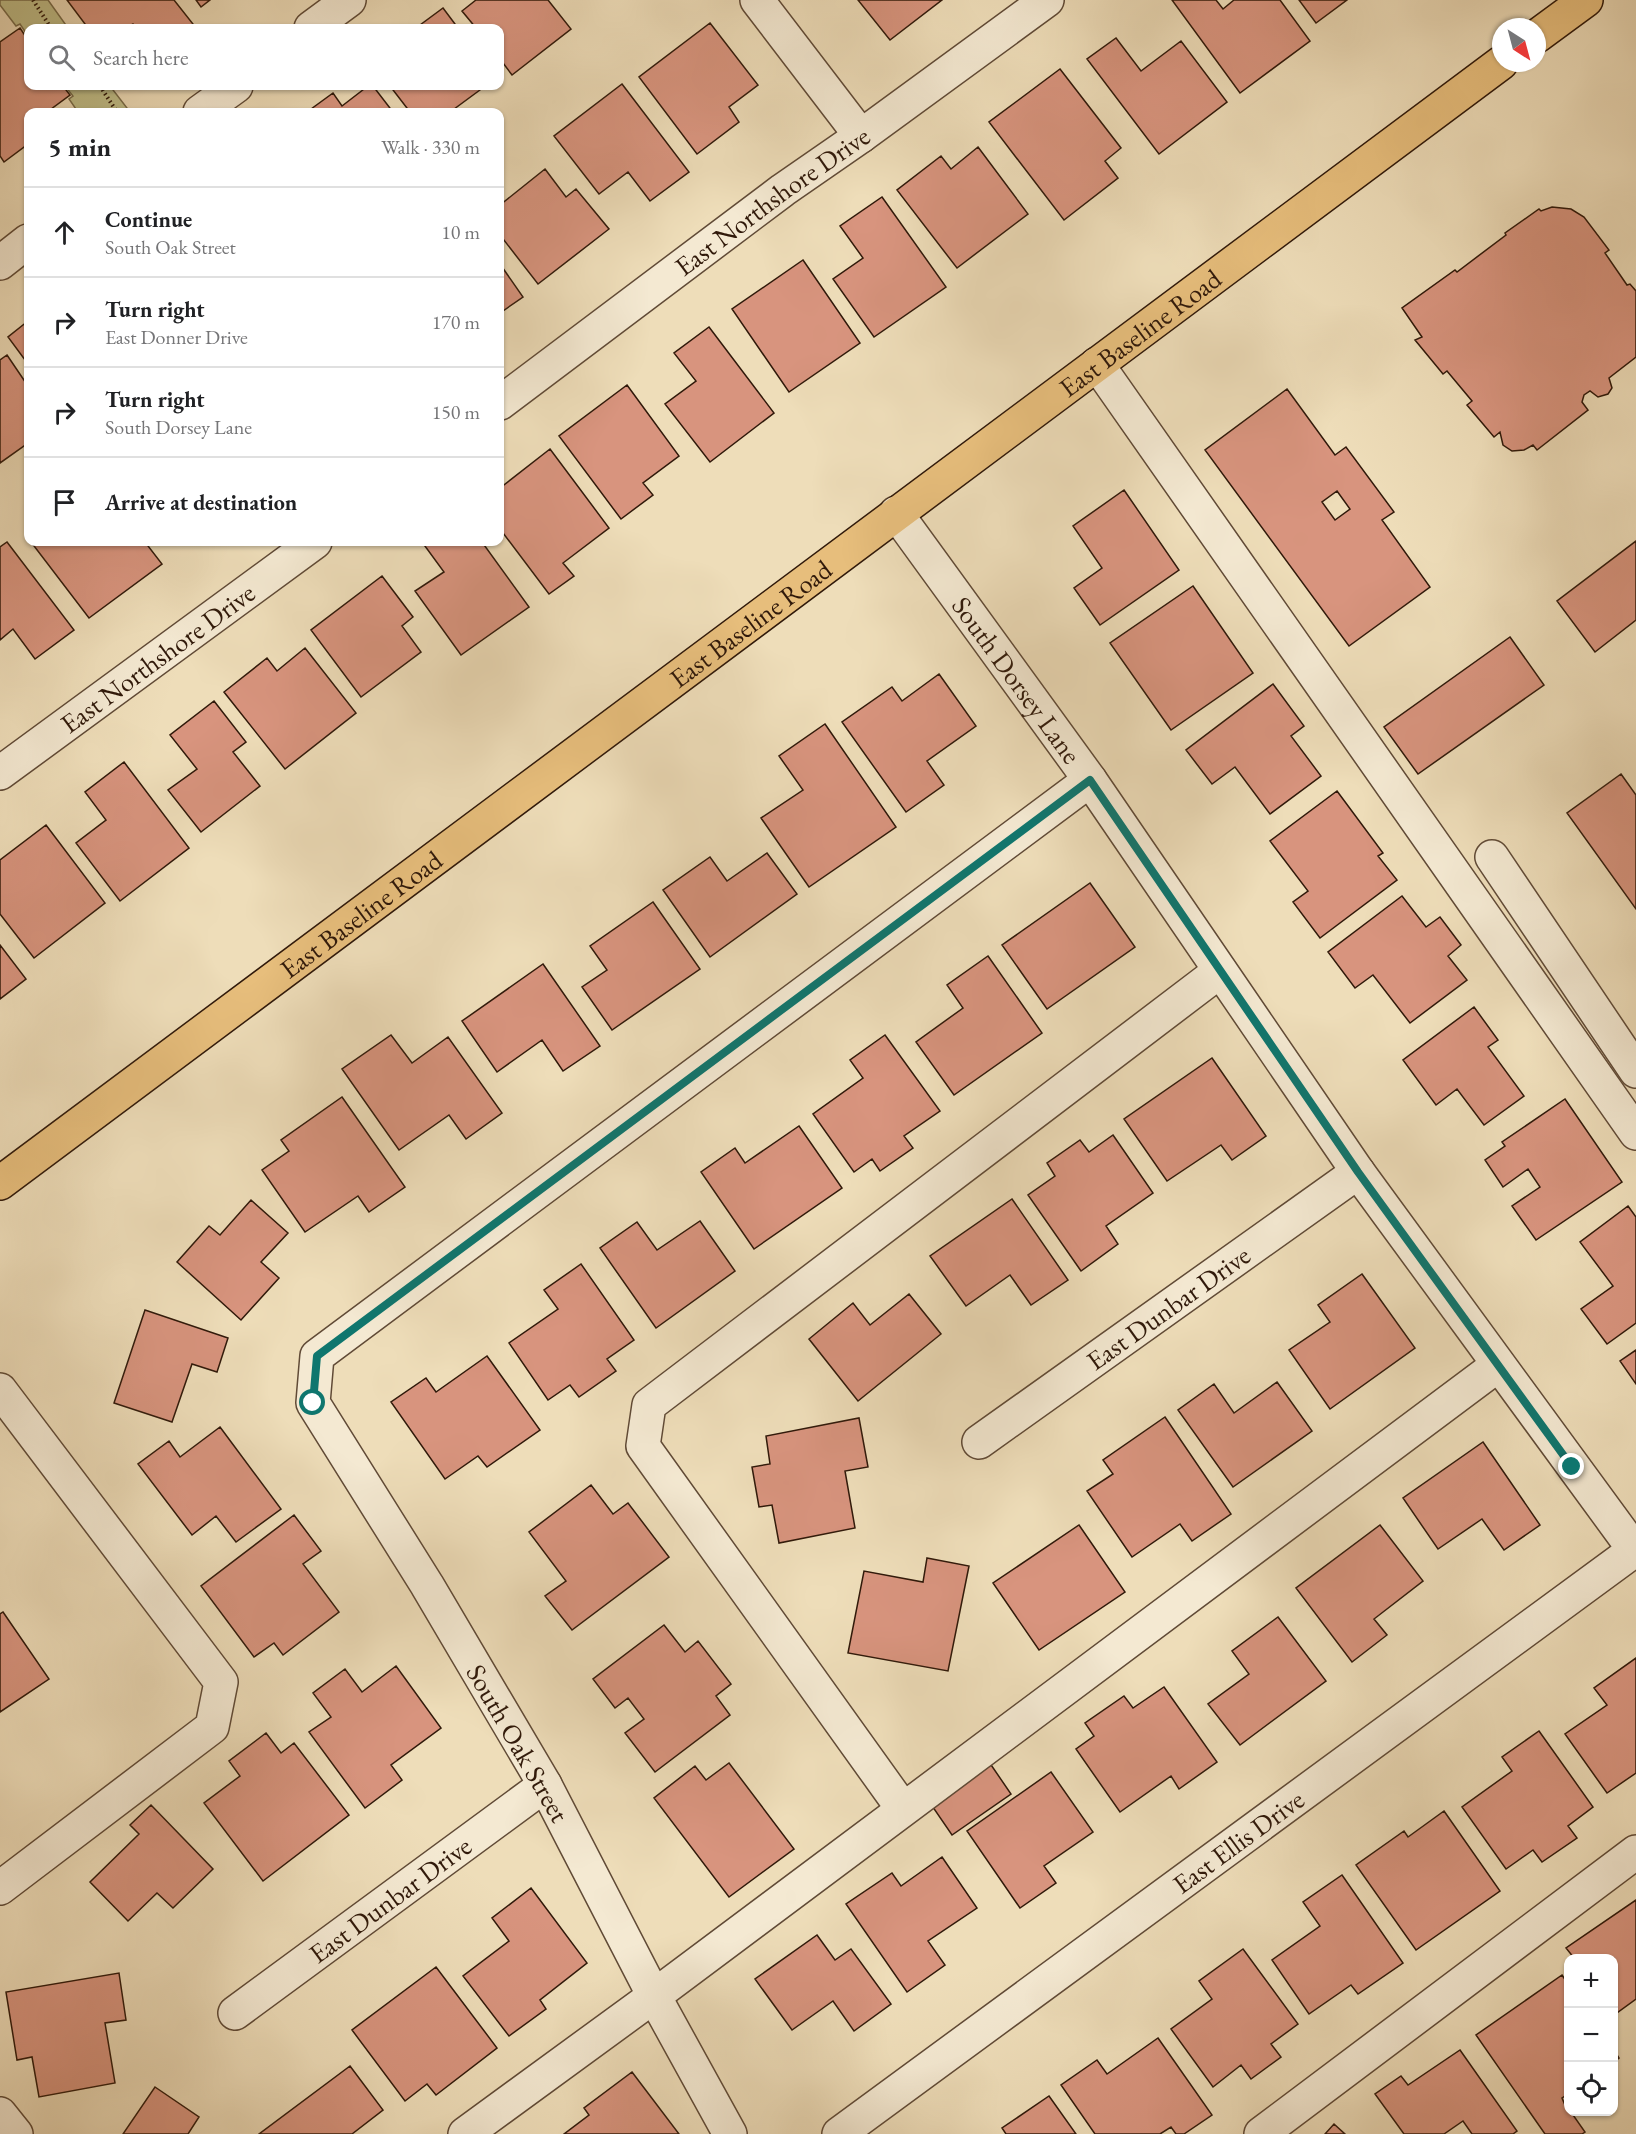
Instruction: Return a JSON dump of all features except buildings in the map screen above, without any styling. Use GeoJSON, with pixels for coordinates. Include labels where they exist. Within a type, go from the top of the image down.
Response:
{"type":"FeatureCollection","features":[{"type":"Feature","properties":{"kind":"main road"},"geometry":{"type":"LineString","coordinates":[[1546,29],[1586,0]]}},
{"type":"Feature","properties":{"kind":"main road","name":"East Baseline Road"},"geometry":{"type":"LineString","coordinates":[[0,1183],[1492,70]]}},
{"type":"Feature","properties":{"kind":"street"},"geometry":{"type":"LineString","coordinates":[[316,24],[349,0]]}},
{"type":"Feature","properties":{"kind":"street"},"geometry":{"type":"LineString","coordinates":[[757,0],[861,136]]}},
{"type":"Feature","properties":{"kind":"street","name":"East Northshore Drive"},"geometry":{"type":"LineString","coordinates":[[504,400],[783,190],[1047,0]]}},
{"type":"Feature","properties":{"kind":"street"},"geometry":{"type":"LineString","coordinates":[[206,108],[230,90]]}},
{"type":"Feature","properties":{"kind":"street"},"geometry":{"type":"LineString","coordinates":[[0,263],[24,244]]}},
{"type":"Feature","properties":{"kind":"street"},"geometry":{"type":"LineString","coordinates":[[1097,364],[1636,1133]]}},
{"type":"Feature","properties":{"kind":"street","name":"South Dorsey Lane"},"geometry":{"type":"LineString","coordinates":[[896,513],[1090,780],[1358,1172],[1636,1551]]}},
{"type":"Feature","properties":{"kind":"street","name":"East Northshore Drive"},"geometry":{"type":"LineString","coordinates":[[0,773],[310,546]]}},
{"type":"Feature","properties":{"kind":"street","name":"South Oak Street"},"geometry":{"type":"LineString","coordinates":[[730,2134],[654,1996],[545,1785],[427,1585],[313,1403],[317,1356],[1090,780]]}},
{"type":"Feature","properties":{"kind":"street"},"geometry":{"type":"LineString","coordinates":[[1492,857],[1636,1071]]}},
{"type":"Feature","properties":{"kind":"street"},"geometry":{"type":"LineString","coordinates":[[903,1809],[643,1446],[649,1405],[1220,971]]}},
{"type":"Feature","properties":{"kind":"street","name":"East Dunbar Drive"},"geometry":{"type":"LineString","coordinates":[[979,1442],[1358,1172]]}},
{"type":"Feature","properties":{"kind":"street"},"geometry":{"type":"LineString","coordinates":[[465,2134],[654,1996],[1498,1365]]}},
{"type":"Feature","properties":{"kind":"street"},"geometry":{"type":"LineString","coordinates":[[0,1389],[220,1682],[212,1727],[0,1888]]}},
{"type":"Feature","properties":{"kind":"street","name":"East Ellis Drive"},"geometry":{"type":"LineString","coordinates":[[839,2134],[1636,1551]]}},
{"type":"Feature","properties":{"kind":"street","name":"East Dunbar Drive"},"geometry":{"type":"LineString","coordinates":[[235,2013],[545,1785]]}},
{"type":"Feature","properties":{"kind":"street"},"geometry":{"type":"LineString","coordinates":[[1261,2134],[1636,1852]]}},
{"type":"Feature","properties":{"kind":"street"},"geometry":{"type":"LineString","coordinates":[[0,2114],[16,2134]]}},
{"type":"Feature","properties":{"kind":"path"},"geometry":{"type":"LineString","coordinates":[[33,0],[48,24]]}},
{"type":"Feature","properties":{"kind":"path"},"geometry":{"type":"LineString","coordinates":[[103,90],[114,108]]}},
{"type":"Feature","properties":{"kind":"shaded area"},"geometry":{"type":"Polygon","coordinates":[[[0,0],[48,0],[65,24],[24,24],[24,30],[20,24],[16,26],[0,5],[0,0]]]}},
{"type":"Feature","properties":{"kind":"shaded area"},"geometry":{"type":"Polygon","coordinates":[[[68,90],[113,90],[127,108],[75,108],[69,99],[73,96],[68,90]]]}},
{"type":"Feature","properties":{"kind":"route"},"geometry":{"type":"LineString","coordinates":[[313,1403],[317,1356],[1090,780],[1358,1172],[1572,1467]]}}]}
